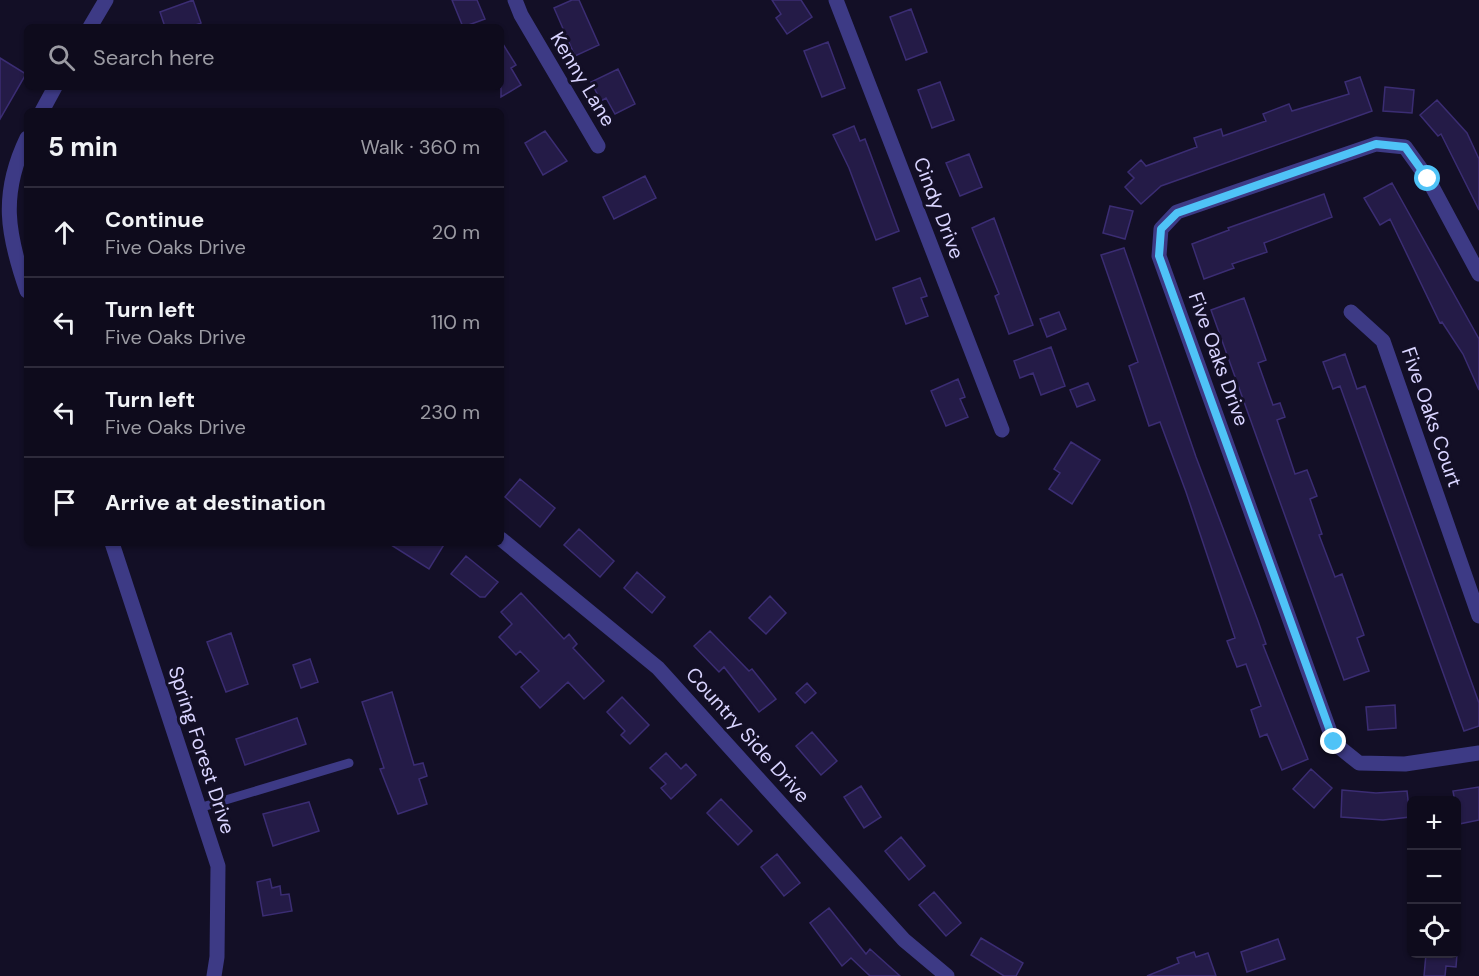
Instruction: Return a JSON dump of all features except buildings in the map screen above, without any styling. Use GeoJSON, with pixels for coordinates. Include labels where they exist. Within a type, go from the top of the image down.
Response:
{"type":"FeatureCollection","features":[{"type":"Feature","properties":{"kind":"street"},"geometry":{"type":"LineString","coordinates":[[92,24],[106,0]]}},
{"type":"Feature","properties":{"kind":"street","name":"Kenny Lane"},"geometry":{"type":"LineString","coordinates":[[515,0],[521,15],[598,146]]}},
{"type":"Feature","properties":{"kind":"street","name":"Cindy Drive"},"geometry":{"type":"LineString","coordinates":[[836,0],[1002,430]]}},
{"type":"Feature","properties":{"kind":"street"},"geometry":{"type":"LineString","coordinates":[[44,108],[54,90]]}},
{"type":"Feature","properties":{"kind":"street"},"geometry":{"type":"LineString","coordinates":[[24,144],[14,162],[6,202],[10,244],[24,283]]}},
{"type":"Feature","properties":{"kind":"street","name":"Five Oaks Drive"},"geometry":{"type":"LineString","coordinates":[[1479,273],[1428,179],[1405,147],[1376,144],[1177,213],[1161,229],[1159,256],[1334,742],[1359,762],[1405,764],[1479,753]]}},
{"type":"Feature","properties":{"kind":"street","name":"Five Oaks Court"},"geometry":{"type":"LineString","coordinates":[[1351,312],[1383,341],[1479,616]]}},
{"type":"Feature","properties":{"kind":"street","name":"Country Side Drive"},"geometry":{"type":"LineString","coordinates":[[504,541],[658,668],[904,940],[947,976]]}},
{"type":"Feature","properties":{"kind":"street","name":"Spring Forest Drive"},"geometry":{"type":"LineString","coordinates":[[113,546],[218,866],[217,957],[214,976]]}},
{"type":"Feature","properties":{"kind":"lane"},"geometry":{"type":"LineString","coordinates":[[199,808],[349,763]]}},
{"type":"Feature","properties":{"kind":"route"},"geometry":{"type":"LineString","coordinates":[[1334,742],[1159,256],[1161,229],[1177,213],[1376,144],[1405,147],[1428,179]]}}]}
